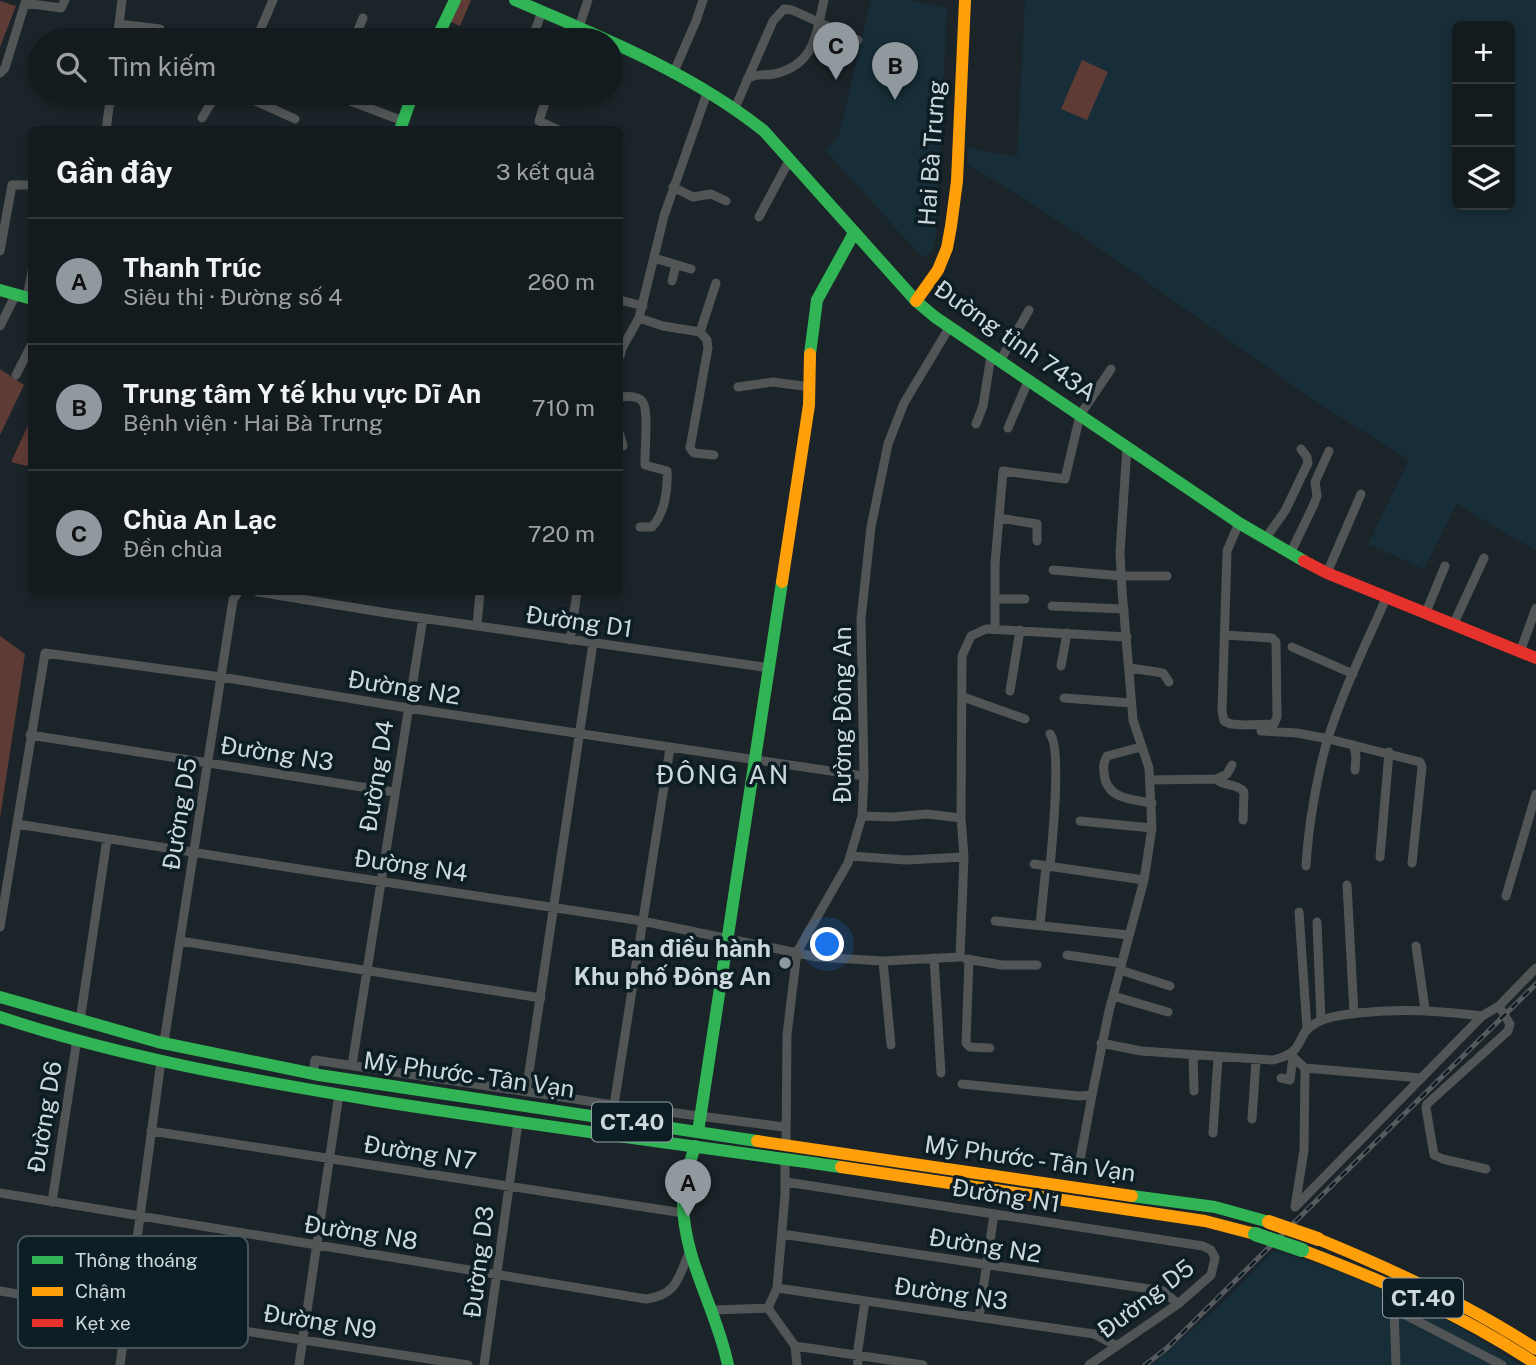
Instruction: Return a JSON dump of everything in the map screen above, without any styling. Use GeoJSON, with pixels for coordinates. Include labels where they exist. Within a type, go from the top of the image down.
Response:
{"type":"FeatureCollection","features":[{"type":"Feature","properties":{"kind":"main road"},"geometry":{"type":"LineString","coordinates":[[442,28],[455,0]]}},
{"type":"Feature","properties":{"kind":"main road","name":"Đường tỉnh 743A"},"geometry":{"type":"LineString","coordinates":[[515,0],[579,27]]}},
{"type":"Feature","properties":{"kind":"main road","name":"Hai Bà Trưng"},"geometry":{"type":"LineString","coordinates":[[916,301],[938,270],[947,248],[951,226],[957,181],[965,0]]}},
{"type":"Feature","properties":{"kind":"main road","name":"Đường tỉnh 743A"},"geometry":{"type":"LineString","coordinates":[[623,46],[735,108],[764,131],[916,301],[949,328],[1239,523],[1327,573],[1536,658]]}},
{"type":"Feature","properties":{"kind":"main road"},"geometry":{"type":"LineString","coordinates":[[401,125],[408,105]]}},
{"type":"Feature","properties":{"kind":"main road"},"geometry":{"type":"LineString","coordinates":[[728,1365],[713,1310],[690,1251],[683,1213],[685,1179],[700,1117],[757,760],[809,405],[810,352],[817,300],[854,233]]}},
{"type":"Feature","properties":{"kind":"main road"},"geometry":{"type":"LineString","coordinates":[[0,290],[25,297]]}},
{"type":"Feature","properties":{"kind":"main road","name":"Mỹ Phước - Tân Vạn"},"geometry":{"type":"LineString","coordinates":[[0,997],[80,1021],[261,1066],[1205,1221],[1255,1234],[1388,1282],[1489,1334],[1536,1364]]}},
{"type":"Feature","properties":{"kind":"main road","name":"Mỹ Phước - Tân Vạn"},"geometry":{"type":"LineString","coordinates":[[0,1017],[162,1061],[261,1082],[518,1123],[696,1139]]}},
{"type":"Feature","properties":{"kind":"main road","name":"Mỹ Phước - Tân Vạn"},"geometry":{"type":"LineString","coordinates":[[785,1153],[1215,1207],[1269,1222],[1382,1264],[1494,1322],[1536,1349]]}},
{"type":"Feature","properties":{"kind":"street"},"geometry":{"type":"LineString","coordinates":[[0,74],[5,68],[25,4],[61,8],[65,0]]}},
{"type":"Feature","properties":{"kind":"street"},"geometry":{"type":"LineString","coordinates":[[118,28],[122,0]]}},
{"type":"Feature","properties":{"kind":"street"},"geometry":{"type":"LineString","coordinates":[[261,28],[273,0]]}},
{"type":"Feature","properties":{"kind":"street"},"geometry":{"type":"LineString","coordinates":[[579,27],[588,0]]}},
{"type":"Feature","properties":{"kind":"street"},"geometry":{"type":"LineString","coordinates":[[673,75],[703,0]]}},
{"type":"Feature","properties":{"kind":"street"},"geometry":{"type":"LineString","coordinates":[[747,79],[756,75],[774,74],[802,60],[811,50],[824,0]]}},
{"type":"Feature","properties":{"kind":"street"},"geometry":{"type":"LineString","coordinates":[[735,108],[773,21],[781,11],[792,10],[858,40]]}},
{"type":"Feature","properties":{"kind":"street"},"geometry":{"type":"LineString","coordinates":[[536,28],[542,11]]}},
{"type":"Feature","properties":{"kind":"street"},"geometry":{"type":"LineString","coordinates":[[359,28],[363,18]]}},
{"type":"Feature","properties":{"kind":"street"},"geometry":{"type":"LineString","coordinates":[[119,24],[152,28]]}},
{"type":"Feature","properties":{"kind":"street"},"geometry":{"type":"LineString","coordinates":[[623,346],[643,306],[673,187],[707,93]]}},
{"type":"Feature","properties":{"kind":"street"},"geometry":{"type":"LineString","coordinates":[[107,126],[109,105]]}},
{"type":"Feature","properties":{"kind":"street"},"geometry":{"type":"LineString","coordinates":[[202,118],[210,105]]}},
{"type":"Feature","properties":{"kind":"street"},"geometry":{"type":"LineString","coordinates":[[264,105],[295,119]]}},
{"type":"Feature","properties":{"kind":"street"},"geometry":{"type":"LineString","coordinates":[[357,105],[401,125]]}},
{"type":"Feature","properties":{"kind":"street"},"geometry":{"type":"LineString","coordinates":[[544,105],[539,121],[550,126]]}},
{"type":"Feature","properties":{"kind":"street"},"geometry":{"type":"LineString","coordinates":[[759,217],[790,159]]}},
{"type":"Feature","properties":{"kind":"street"},"geometry":{"type":"LineString","coordinates":[[0,251],[12,185],[28,185]]}},
{"type":"Feature","properties":{"kind":"street"},"geometry":{"type":"LineString","coordinates":[[673,187],[693,197],[711,194],[726,201]]}},
{"type":"Feature","properties":{"kind":"street"},"geometry":{"type":"LineString","coordinates":[[654,258],[691,270]]}},
{"type":"Feature","properties":{"kind":"street"},"geometry":{"type":"LineString","coordinates":[[672,281],[676,265]]}},
{"type":"Feature","properties":{"kind":"street"},"geometry":{"type":"LineString","coordinates":[[700,332],[716,283]]}},
{"type":"Feature","properties":{"kind":"street"},"geometry":{"type":"LineString","coordinates":[[0,326],[25,297]]}},
{"type":"Feature","properties":{"kind":"street"},"geometry":{"type":"LineString","coordinates":[[623,301],[643,306]]}},
{"type":"Feature","properties":{"kind":"street"},"geometry":{"type":"LineString","coordinates":[[976,424],[996,359],[1029,310]]}},
{"type":"Feature","properties":{"kind":"street"},"geometry":{"type":"LineString","coordinates":[[639,318],[663,326],[700,332],[708,340],[690,447],[694,453],[714,455]]}},
{"type":"Feature","properties":{"kind":"street","name":"Đường Đông An"},"geometry":{"type":"LineString","coordinates":[[785,1153],[788,1035],[797,953],[850,856],[862,816],[864,776],[861,619],[871,527],[894,424],[949,328]]}},
{"type":"Feature","properties":{"kind":"street"},"geometry":{"type":"LineString","coordinates":[[16,375],[28,352]]}},
{"type":"Feature","properties":{"kind":"street"},"geometry":{"type":"LineString","coordinates":[[995,629],[1003,471],[1065,479],[1080,415],[1111,369]]}},
{"type":"Feature","properties":{"kind":"street"},"geometry":{"type":"LineString","coordinates":[[1008,428],[1028,379]]}},
{"type":"Feature","properties":{"kind":"street"},"geometry":{"type":"LineString","coordinates":[[738,387],[773,382],[810,387]]}},
{"type":"Feature","properties":{"kind":"street"},"geometry":{"type":"LineString","coordinates":[[623,397],[640,398],[645,402],[645,465],[667,471],[667,493],[656,522],[652,527],[640,527]]}},
{"type":"Feature","properties":{"kind":"street"},"geometry":{"type":"LineString","coordinates":[[1080,1160],[1101,1044],[1144,880],[1152,828],[1151,780],[1133,720],[1131,703],[1120,553],[1127,447]]}},
{"type":"Feature","properties":{"kind":"street"},"geometry":{"type":"LineString","coordinates":[[1265,539],[1285,511],[1308,463],[1301,449]]}},
{"type":"Feature","properties":{"kind":"street"},"geometry":{"type":"LineString","coordinates":[[1290,554],[1314,504],[1317,496],[1315,482],[1329,451]]}},
{"type":"Feature","properties":{"kind":"street"},"geometry":{"type":"LineString","coordinates":[[1327,573],[1361,494]]}},
{"type":"Feature","properties":{"kind":"street"},"geometry":{"type":"LineString","coordinates":[[999,517],[1037,524],[1037,541]]}},
{"type":"Feature","properties":{"kind":"street"},"geometry":{"type":"LineString","coordinates":[[1224,635],[1272,638],[1276,642],[1278,717],[1274,724],[1231,724],[1224,721],[1222,711],[1224,635],[1227,553],[1239,523]]}},
{"type":"Feature","properties":{"kind":"street"},"geometry":{"type":"LineString","coordinates":[[1454,623],[1484,558]]}},
{"type":"Feature","properties":{"kind":"street"},"geometry":{"type":"LineString","coordinates":[[1426,612],[1446,566]]}},
{"type":"Feature","properties":{"kind":"street"},"geometry":{"type":"LineString","coordinates":[[1053,570],[1122,576],[1167,576]]}},
{"type":"Feature","properties":{"kind":"street","name":"Đường D5"},"geometry":{"type":"LineString","coordinates":[[164,1042],[236,595]]}},
{"type":"Feature","properties":{"kind":"street","name":"Đường D1"},"geometry":{"type":"LineString","coordinates":[[277,595],[770,668]]}},
{"type":"Feature","properties":{"kind":"street"},"geometry":{"type":"LineString","coordinates":[[477,626],[480,595]]}},
{"type":"Feature","properties":{"kind":"street"},"geometry":{"type":"LineString","coordinates":[[570,640],[577,595]]}},
{"type":"Feature","properties":{"kind":"street"},"geometry":{"type":"LineString","coordinates":[[1306,866],[1308,828],[1323,758],[1353,674],[1387,596]]}},
{"type":"Feature","properties":{"kind":"street"},"geometry":{"type":"LineString","coordinates":[[995,599],[1025,599]]}},
{"type":"Feature","properties":{"kind":"street"},"geometry":{"type":"LineString","coordinates":[[1052,606],[1124,609]]}},
{"type":"Feature","properties":{"kind":"street"},"geometry":{"type":"LineString","coordinates":[[1520,652],[1536,608]]}},
{"type":"Feature","properties":{"kind":"street","name":"Đường D4"},"geometry":{"type":"LineString","coordinates":[[352,1065],[423,618]]}},
{"type":"Feature","properties":{"kind":"street"},"geometry":{"type":"LineString","coordinates":[[990,1048],[970,1047],[966,1043],[964,857],[961,818],[961,671],[964,648],[976,632],[995,629],[1127,637]]}},
{"type":"Feature","properties":{"kind":"street"},"geometry":{"type":"LineString","coordinates":[[1010,691],[1020,630]]}},
{"type":"Feature","properties":{"kind":"street"},"geometry":{"type":"LineString","coordinates":[[1061,666],[1067,633]]}},
{"type":"Feature","properties":{"kind":"street"},"geometry":{"type":"LineString","coordinates":[[526,1092],[593,643]]}},
{"type":"Feature","properties":{"kind":"street"},"geometry":{"type":"LineString","coordinates":[[1292,647],[1353,674]]}},
{"type":"Feature","properties":{"kind":"street","name":"Đường N2"},"geometry":{"type":"LineString","coordinates":[[30,735],[45,653],[221,677],[408,708],[864,776]]}},
{"type":"Feature","properties":{"kind":"street"},"geometry":{"type":"LineString","coordinates":[[1130,668],[1163,673],[1169,682]]}},
{"type":"Feature","properties":{"kind":"street"},"geometry":{"type":"LineString","coordinates":[[963,697],[1025,719]]}},
{"type":"Feature","properties":{"kind":"street"},"geometry":{"type":"LineString","coordinates":[[1064,698],[1131,703]]}},
{"type":"Feature","properties":{"kind":"street"},"geometry":{"type":"LineString","coordinates":[[1261,731],[1297,733],[1329,739],[1420,762],[1422,767],[1412,863]]}},
{"type":"Feature","properties":{"kind":"street"},"geometry":{"type":"LineString","coordinates":[[1040,925],[1048,867],[1055,774],[1054,741],[1050,733]]}},
{"type":"Feature","properties":{"kind":"street"},"geometry":{"type":"LineString","coordinates":[[0,927],[30,735]]}},
{"type":"Feature","properties":{"kind":"street","name":"Đường N3"},"geometry":{"type":"LineString","coordinates":[[30,735],[394,792]]}},
{"type":"Feature","properties":{"kind":"street"},"geometry":{"type":"LineString","coordinates":[[1354,745],[1355,770]]}},
{"type":"Feature","properties":{"kind":"street"},"geometry":{"type":"LineString","coordinates":[[1141,747],[1107,756],[1103,763],[1104,778],[1107,787],[1122,798],[1152,803]]}},
{"type":"Feature","properties":{"kind":"street"},"geometry":{"type":"LineString","coordinates":[[614,1105],[670,748]]}},
{"type":"Feature","properties":{"kind":"street"},"geometry":{"type":"LineString","coordinates":[[1381,857],[1389,752]]}},
{"type":"Feature","properties":{"kind":"street"},"geometry":{"type":"LineString","coordinates":[[1151,780],[1216,779],[1227,774],[1232,765]]}},
{"type":"Feature","properties":{"kind":"street"},"geometry":{"type":"LineString","coordinates":[[1216,779],[1241,788],[1244,792],[1243,820]]}},
{"type":"Feature","properties":{"kind":"street"},"geometry":{"type":"LineString","coordinates":[[1506,896],[1536,794]]}},
{"type":"Feature","properties":{"kind":"street"},"geometry":{"type":"LineString","coordinates":[[862,816],[927,814],[961,818]]}},
{"type":"Feature","properties":{"kind":"street"},"geometry":{"type":"LineString","coordinates":[[1080,821],[1152,828]]}},
{"type":"Feature","properties":{"kind":"street","name":"Đường N4"},"geometry":{"type":"LineString","coordinates":[[17,824],[642,921],[797,953],[855,961],[964,958],[1002,965],[1037,965]]}},
{"type":"Feature","properties":{"kind":"street"},"geometry":{"type":"LineString","coordinates":[[80,1021],[107,839]]}},
{"type":"Feature","properties":{"kind":"street"},"geometry":{"type":"LineString","coordinates":[[850,856],[906,860],[964,857]]}},
{"type":"Feature","properties":{"kind":"street"},"geometry":{"type":"LineString","coordinates":[[1034,864],[1144,880]]}},
{"type":"Feature","properties":{"kind":"street"},"geometry":{"type":"LineString","coordinates":[[1347,885],[1354,1014]]}},
{"type":"Feature","properties":{"kind":"street"},"geometry":{"type":"LineString","coordinates":[[1281,1078],[1290,1080],[1292,1056],[1307,1029],[1299,912]]}},
{"type":"Feature","properties":{"kind":"street"},"geometry":{"type":"LineString","coordinates":[[995,921],[1129,935]]}},
{"type":"Feature","properties":{"kind":"street"},"geometry":{"type":"LineString","coordinates":[[1317,922],[1321,1021]]}},
{"type":"Feature","properties":{"kind":"street"},"geometry":{"type":"LineString","coordinates":[[180,941],[541,998]]}},
{"type":"Feature","properties":{"kind":"street"},"geometry":{"type":"LineString","coordinates":[[1416,946],[1425,1010]]}},
{"type":"Feature","properties":{"kind":"street"},"geometry":{"type":"LineString","coordinates":[[1067,955],[1120,966],[1170,986]]}},
{"type":"Feature","properties":{"kind":"street"},"geometry":{"type":"LineString","coordinates":[[934,958],[941,1073]]}},
{"type":"Feature","properties":{"kind":"street"},"geometry":{"type":"LineString","coordinates":[[883,961],[891,1045]]}},
{"type":"Feature","properties":{"kind":"street"},"geometry":{"type":"LineString","coordinates":[[1305,1068],[1304,1150],[1295,1207],[1482,1016],[1499,1006],[1536,968]]}},
{"type":"Feature","properties":{"kind":"street"},"geometry":{"type":"LineString","coordinates":[[1113,996],[1168,1012]]}},
{"type":"Feature","properties":{"kind":"street"},"geometry":{"type":"LineString","coordinates":[[1486,1169],[1434,1155],[1426,1108],[1508,1031],[1510,1024],[1499,1006]]}},
{"type":"Feature","properties":{"kind":"street"},"geometry":{"type":"LineString","coordinates":[[1307,1029],[1331,1016],[1386,1010],[1425,1010],[1482,1016]]}},
{"type":"Feature","properties":{"kind":"street","name":"Đường D6"},"geometry":{"type":"LineString","coordinates":[[52,1202],[77,1039]]}},
{"type":"Feature","properties":{"kind":"street"},"geometry":{"type":"LineString","coordinates":[[1101,1044],[1141,1051],[1256,1060],[1292,1056]]}},
{"type":"Feature","properties":{"kind":"street"},"geometry":{"type":"LineString","coordinates":[[1193,1055],[1194,1091]]}},
{"type":"Feature","properties":{"kind":"street"},"geometry":{"type":"LineString","coordinates":[[1292,1056],[1305,1068],[1421,1078]]}},
{"type":"Feature","properties":{"kind":"street"},"geometry":{"type":"LineString","coordinates":[[1213,1133],[1218,1057]]}},
{"type":"Feature","properties":{"kind":"street"},"geometry":{"type":"LineString","coordinates":[[313,1074],[315,1060],[614,1105],[785,1127]]}},
{"type":"Feature","properties":{"kind":"street"},"geometry":{"type":"LineString","coordinates":[[1252,1119],[1256,1060]]}},
{"type":"Feature","properties":{"kind":"street"},"geometry":{"type":"LineString","coordinates":[[136,1236],[162,1061]]}},
{"type":"Feature","properties":{"kind":"street"},"geometry":{"type":"LineString","coordinates":[[962,1084],[1092,1095]]}},
{"type":"Feature","properties":{"kind":"street"},"geometry":{"type":"LineString","coordinates":[[299,1365],[339,1094]]}},
{"type":"Feature","properties":{"kind":"street","name":"Đường D3"},"geometry":{"type":"LineString","coordinates":[[484,1365],[518,1123]]}},
{"type":"Feature","properties":{"kind":"street","name":"Đường N7"},"geometry":{"type":"LineString","coordinates":[[151,1131],[683,1213]]}},
{"type":"Feature","properties":{"kind":"street"},"geometry":{"type":"LineString","coordinates":[[768,1308],[777,1288],[786,1182],[785,1153]]}},
{"type":"Feature","properties":{"kind":"street","name":"Đường N1"},"geometry":{"type":"LineString","coordinates":[[786,1182],[1203,1246],[1211,1250],[1216,1258]]}},
{"type":"Feature","properties":{"kind":"street","name":"Đường N8"},"geometry":{"type":"LineString","coordinates":[[0,1193],[646,1299],[669,1293],[690,1251]]}},
{"type":"Feature","properties":{"kind":"street"},"geometry":{"type":"LineString","coordinates":[[979,1317],[994,1214]]}},
{"type":"Feature","properties":{"kind":"street","name":"Đường N2"},"geometry":{"type":"LineString","coordinates":[[782,1234],[1163,1291],[1178,1304]]}},
{"type":"Feature","properties":{"kind":"street","name":"Đường D5"},"geometry":{"type":"LineString","coordinates":[[1088,1365],[1178,1304],[1212,1275],[1216,1258]]}},
{"type":"Feature","properties":{"kind":"street","name":"Đường N3"},"geometry":{"type":"LineString","coordinates":[[777,1288],[1094,1334],[1117,1346]]}},
{"type":"Feature","properties":{"kind":"street","name":"Đường N9"},"geometry":{"type":"LineString","coordinates":[[0,1291],[18,1294]]}},
{"type":"Feature","properties":{"kind":"street"},"geometry":{"type":"LineString","coordinates":[[858,1360],[865,1301]]}},
{"type":"Feature","properties":{"kind":"street"},"geometry":{"type":"LineString","coordinates":[[713,1310],[768,1308]]}},
{"type":"Feature","properties":{"kind":"street"},"geometry":{"type":"LineString","coordinates":[[768,1308],[795,1346],[797,1365]]}},
{"type":"Feature","properties":{"kind":"street"},"geometry":{"type":"LineString","coordinates":[[1396,1365],[1394,1308],[1502,1365]]}},
{"type":"Feature","properties":{"kind":"street","name":"Đường N9"},"geometry":{"type":"LineString","coordinates":[[248,1331],[468,1365]]}},
{"type":"Feature","properties":{"kind":"street"},"geometry":{"type":"LineString","coordinates":[[795,1346],[858,1360],[923,1365]]}},
{"type":"Feature","properties":{"kind":"shaded area"},"geometry":{"type":"Polygon","coordinates":[[[459,0],[471,0],[460,26],[449,21],[459,0]]]}},
{"type":"Feature","properties":{"kind":"shaded area"},"geometry":{"type":"Polygon","coordinates":[[[871,0],[909,0],[947,8],[936,232],[934,246],[929,255],[921,256],[826,151],[839,134],[871,0]]]}},
{"type":"Feature","properties":{"kind":"shaded area"},"geometry":{"type":"Polygon","coordinates":[[[1025,0],[1536,0],[1536,550],[1457,503],[1424,569],[1368,544],[1409,460],[1315,401],[1092,243],[968,165],[968,148],[1017,157],[1025,0]]]}},
{"type":"Feature","properties":{"kind":"shaded area"},"geometry":{"type":"Polygon","coordinates":[[[0,1],[16,6],[0,47],[0,1]]]}},
{"type":"Feature","properties":{"kind":"shaded area"},"geometry":{"type":"Polygon","coordinates":[[[1082,60],[1108,72],[1087,120],[1061,109],[1082,60]]]}},
{"type":"Feature","properties":{"kind":"shaded area"},"geometry":{"type":"Polygon","coordinates":[[[0,369],[24,385],[0,435],[0,369]]]}},
{"type":"Feature","properties":{"kind":"shaded area"},"geometry":{"type":"Polygon","coordinates":[[[28,425],[28,466],[11,462],[28,425]]]}},
{"type":"Feature","properties":{"kind":"shaded area"},"geometry":{"type":"Polygon","coordinates":[[[0,636],[25,654],[0,818],[0,636]]]}},
{"type":"Feature","properties":{"kind":"shaded area"},"geometry":{"type":"Polygon","coordinates":[[[1274,1250],[1338,1271],[1400,1297],[1457,1326],[1521,1365],[1151,1365],[1218,1307],[1274,1250]]]}},
{"type":"Feature","properties":{"kind":"railway"},"geometry":{"type":"LineString","coordinates":[[1145,1365],[1167,1348],[1536,984]]}},
{"type":"Feature","properties":{"kind":"traffic: fast"},"geometry":{"type":"LineString","coordinates":[[442,28],[455,0]]}},
{"type":"Feature","properties":{"kind":"traffic: fast"},"geometry":{"type":"LineString","coordinates":[[515,0],[580,28]]}},
{"type":"Feature","properties":{"kind":"traffic: fast"},"geometry":{"type":"LineString","coordinates":[[623,47],[706,91],[764,131],[916,301],[935,317],[1239,523],[1304,561]]}},
{"type":"Feature","properties":{"kind":"traffic: fast"},"geometry":{"type":"LineString","coordinates":[[401,126],[409,105]]}},
{"type":"Feature","properties":{"kind":"traffic: fast"},"geometry":{"type":"LineString","coordinates":[[810,354],[817,300],[854,233]]}},
{"type":"Feature","properties":{"kind":"traffic: fast"},"geometry":{"type":"LineString","coordinates":[[0,290],[28,298]]}},
{"type":"Feature","properties":{"kind":"traffic: fast"},"geometry":{"type":"LineString","coordinates":[[698,1132],[782,582]]}},
{"type":"Feature","properties":{"kind":"traffic: fast"},"geometry":{"type":"LineString","coordinates":[[0,997],[158,1042],[319,1075],[757,1141]]}},
{"type":"Feature","properties":{"kind":"traffic: fast"},"geometry":{"type":"LineString","coordinates":[[0,1017],[46,1032],[140,1056],[283,1085],[436,1110],[841,1167]]}},
{"type":"Feature","properties":{"kind":"traffic: fast"},"geometry":{"type":"LineString","coordinates":[[695,1146],[684,1189],[685,1225],[695,1265],[728,1365]]}},
{"type":"Feature","properties":{"kind":"traffic: fast"},"geometry":{"type":"LineString","coordinates":[[1132,1196],[1215,1207],[1269,1222]]}},
{"type":"Feature","properties":{"kind":"traffic: fast"},"geometry":{"type":"LineString","coordinates":[[1255,1234],[1302,1250]]}},
{"type":"Feature","properties":{"kind":"traffic: slow"},"geometry":{"type":"LineString","coordinates":[[916,301],[938,270],[947,248],[951,226],[957,181],[965,0]]}},
{"type":"Feature","properties":{"kind":"traffic: slow"},"geometry":{"type":"LineString","coordinates":[[782,582],[809,405],[810,354]]}},
{"type":"Feature","properties":{"kind":"traffic: slow"},"geometry":{"type":"LineString","coordinates":[[757,1141],[1132,1196]]}},
{"type":"Feature","properties":{"kind":"traffic: slow"},"geometry":{"type":"LineString","coordinates":[[841,1167],[1205,1221],[1255,1234]]}},
{"type":"Feature","properties":{"kind":"traffic: slow"},"geometry":{"type":"LineString","coordinates":[[1269,1222],[1318,1239]]}},
{"type":"Feature","properties":{"kind":"traffic: slow"},"geometry":{"type":"LineString","coordinates":[[1318,1239],[1430,1289],[1484,1317],[1536,1349]]}},
{"type":"Feature","properties":{"kind":"traffic: slow"},"geometry":{"type":"LineString","coordinates":[[1302,1250],[1422,1300],[1480,1330],[1536,1364]]}},
{"type":"Feature","properties":{"kind":"traffic: jam"},"geometry":{"type":"LineString","coordinates":[[1304,561],[1327,573],[1536,658]]}},
{"type":"Feature","properties":{"kind":"place","name":"Chùa An Lạc"},"geometry":{"type":"Point","coordinates":[836,80]}},
{"type":"Feature","properties":{"kind":"place","name":"Trung tâm Y tế khu vực Dĩ An"},"geometry":{"type":"Point","coordinates":[895,100]}},
{"type":"Feature","properties":{"kind":"place","name":"Ban điều hành Khu phố Đông An"},"geometry":{"type":"Point","coordinates":[785,963]}},
{"type":"Feature","properties":{"kind":"place","name":"Thanh Trúc"},"geometry":{"type":"Point","coordinates":[688,1217]}},
{"type":"Feature","properties":{"kind":"district","name":"ĐÔNG AN"},"geometry":{"type":"Point","coordinates":[723,775]}}]}
